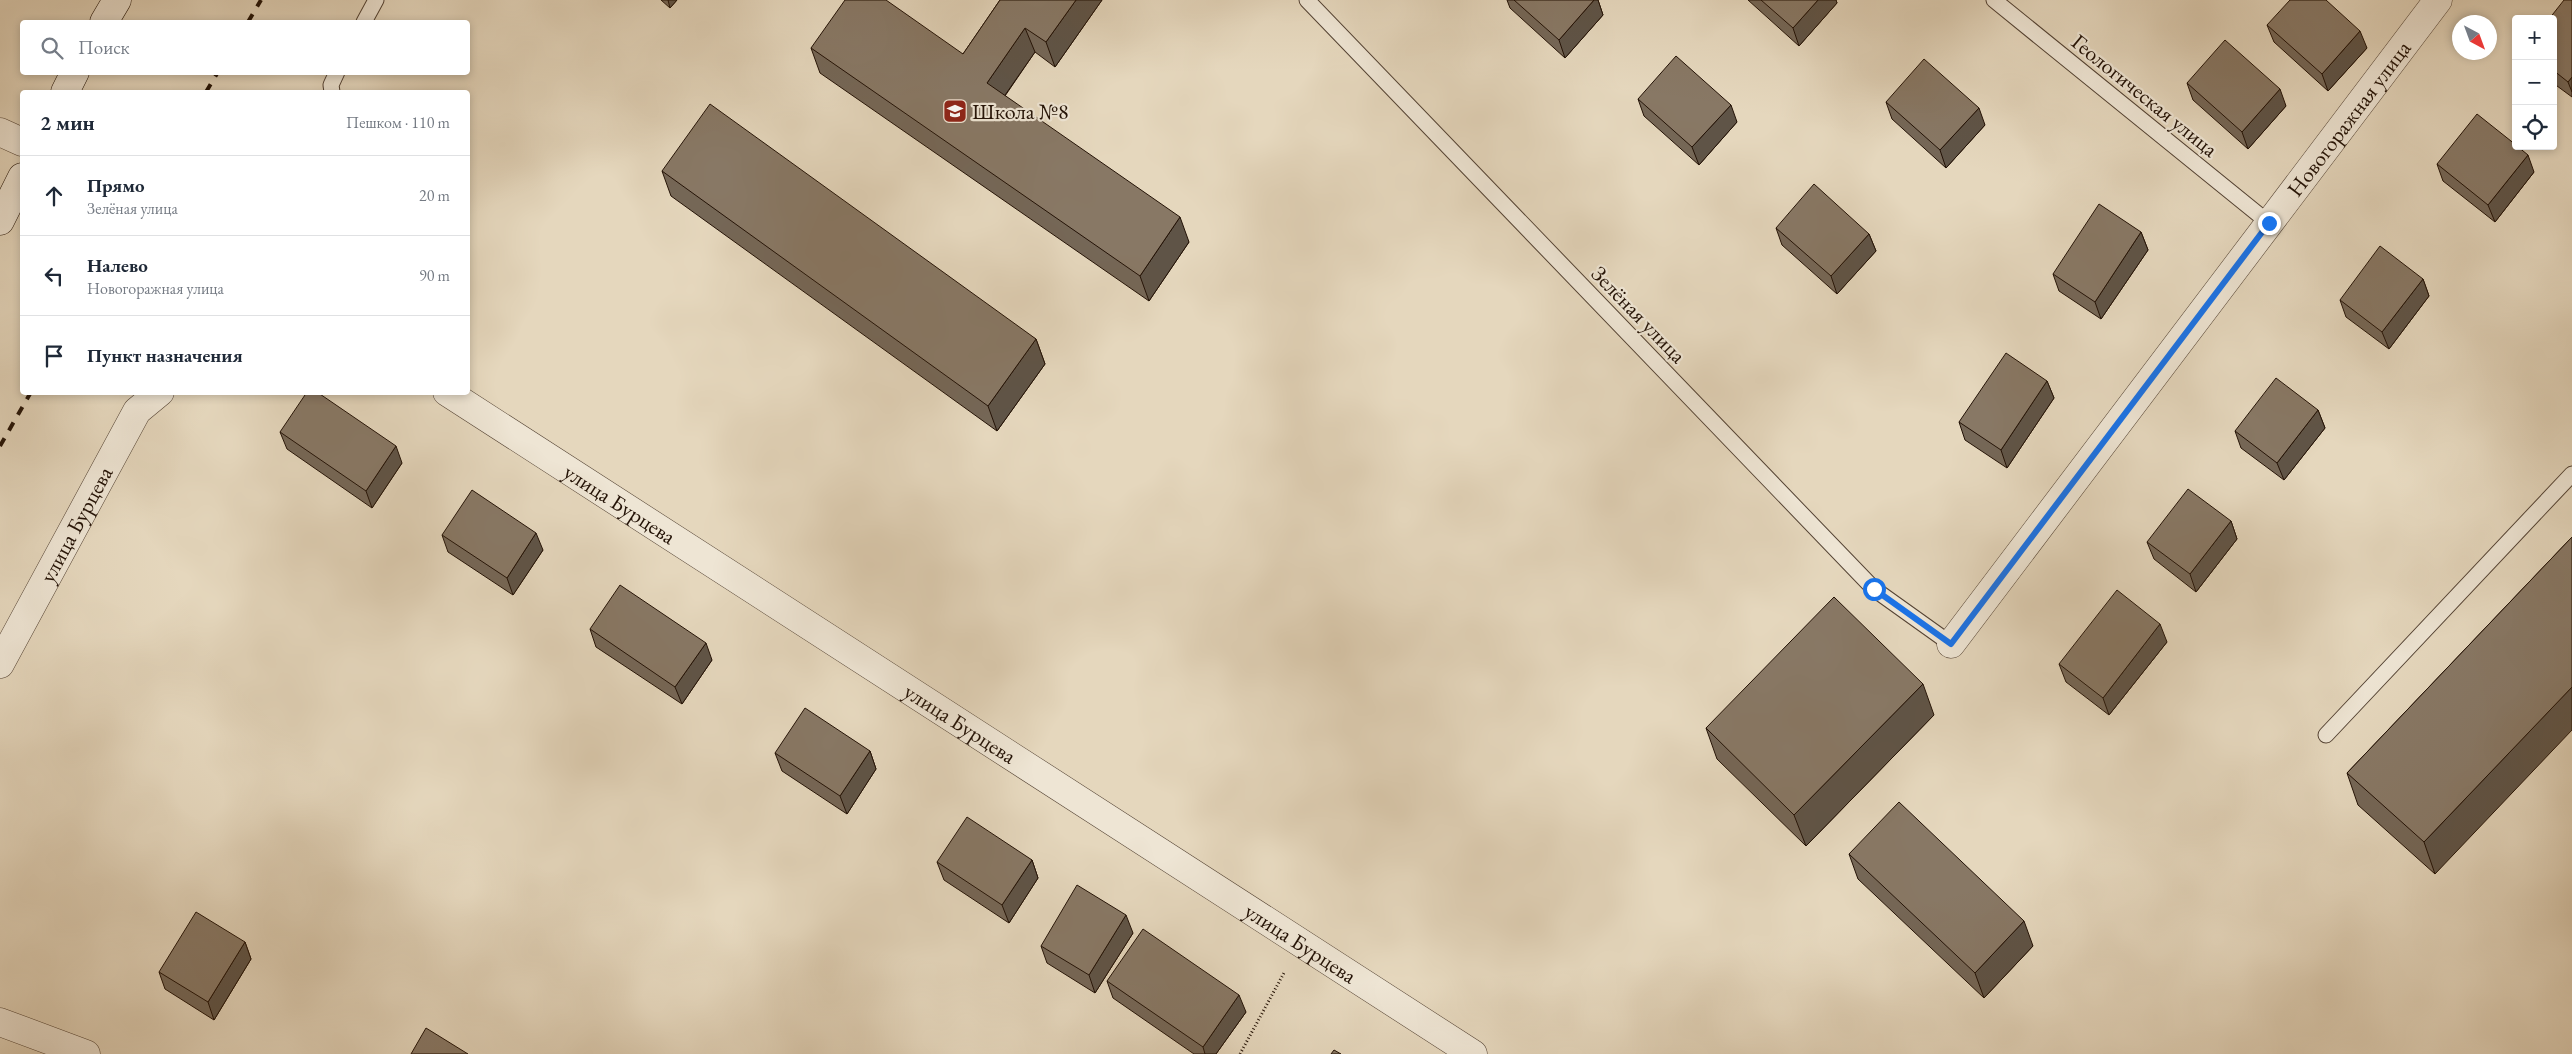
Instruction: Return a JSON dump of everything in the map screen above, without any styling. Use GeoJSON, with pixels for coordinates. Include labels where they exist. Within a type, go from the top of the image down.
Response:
{"type":"FeatureCollection","features":[{"type":"Feature","properties":{"kind":"street"},"geometry":{"type":"LineString","coordinates":[[105,20],[117,0]]}},
{"type":"Feature","properties":{"kind":"street","name":"Новогоражная улица"},"geometry":{"type":"LineString","coordinates":[[1951,644],[2438,0]]}},
{"type":"Feature","properties":{"kind":"street"},"geometry":{"type":"LineString","coordinates":[[65,90],[74,75]]}},
{"type":"Feature","properties":{"kind":"street"},"geometry":{"type":"LineString","coordinates":[[0,132],[20,141]]}},
{"type":"Feature","properties":{"kind":"street"},"geometry":{"type":"LineString","coordinates":[[0,221],[20,181]]}},
{"type":"Feature","properties":{"kind":"street","name":"улица Бурцева"},"geometry":{"type":"LineString","coordinates":[[0,664],[137,411],[156,395]]}},
{"type":"Feature","properties":{"kind":"street","name":"улица Бурцева"},"geometry":{"type":"LineString","coordinates":[[453,395],[1473,1054]]}},
{"type":"Feature","properties":{"kind":"street"},"geometry":{"type":"LineString","coordinates":[[0,1022],[86,1054]]}},
{"type":"Feature","properties":{"kind":"lane"},"geometry":{"type":"LineString","coordinates":[[365,20],[376,0]]}},
{"type":"Feature","properties":{"kind":"lane","name":"Зелёная улица"},"geometry":{"type":"LineString","coordinates":[[1307,0],[1874,589],[1951,644]]}},
{"type":"Feature","properties":{"kind":"lane","name":"Геологическая улица"},"geometry":{"type":"LineString","coordinates":[[1994,0],[2269,223]]}},
{"type":"Feature","properties":{"kind":"lane"},"geometry":{"type":"LineString","coordinates":[[332,90],[331,85],[336,75]]}},
{"type":"Feature","properties":{"kind":"lane"},"geometry":{"type":"LineString","coordinates":[[2326,734],[2572,474]]}},
{"type":"Feature","properties":{"kind":"path"},"geometry":{"type":"LineString","coordinates":[[1240,1054],[1302,942]]}},
{"type":"Feature","properties":{"kind":"building"},"geometry":{"type":"Polygon","coordinates":[[[845,0],[886,0],[963,54],[1000,0],[1076,0],[1046,42],[1025,28],[987,83],[1180,217],[1140,276],[811,48],[845,0]]]}},
{"type":"Feature","properties":{"kind":"building"},"geometry":{"type":"Polygon","coordinates":[[[1514,0],[1594,0],[1559,40],[1514,0]]]}},
{"type":"Feature","properties":{"kind":"building"},"geometry":{"type":"Polygon","coordinates":[[[1761,0],[1818,0],[1793,28],[1761,0]]]}},
{"type":"Feature","properties":{"kind":"building"},"geometry":{"type":"Polygon","coordinates":[[[2290,0],[2326,0],[2360,31],[2322,74],[2267,25],[2290,0]]]}},
{"type":"Feature","properties":{"kind":"building"},"geometry":{"type":"Polygon","coordinates":[[[2564,0],[2572,0],[2572,77],[2568,82],[2557,73],[2557,15],[2552,15],[2564,0]]]}},
{"type":"Feature","properties":{"kind":"building"},"geometry":{"type":"Polygon","coordinates":[[[2225,40],[2280,89],[2242,132],[2187,83],[2225,40]]]}},
{"type":"Feature","properties":{"kind":"building"},"geometry":{"type":"Polygon","coordinates":[[[1676,56],[1731,105],[1692,147],[1638,99],[1676,56]]]}},
{"type":"Feature","properties":{"kind":"building"},"geometry":{"type":"Polygon","coordinates":[[[1924,59],[1979,108],[1940,150],[1886,102],[1924,59]]]}},
{"type":"Feature","properties":{"kind":"building"},"geometry":{"type":"Polygon","coordinates":[[[710,104],[1036,339],[988,406],[662,171],[710,104]]]}},
{"type":"Feature","properties":{"kind":"building"},"geometry":{"type":"Polygon","coordinates":[[[2477,114],[2512,142],[2512,150],[2522,150],[2528,155],[2488,205],[2437,164],[2477,114]]]}},
{"type":"Feature","properties":{"kind":"building"},"geometry":{"type":"Polygon","coordinates":[[[1814,184],[1869,234],[1831,276],[1776,228],[1814,184]]]}},
{"type":"Feature","properties":{"kind":"building"},"geometry":{"type":"Polygon","coordinates":[[[2099,204],[2141,232],[2095,302],[2053,274],[2099,204]]]}},
{"type":"Feature","properties":{"kind":"building"},"geometry":{"type":"Polygon","coordinates":[[[2380,246],[2423,279],[2382,332],[2340,300],[2380,246]]]}},
{"type":"Feature","properties":{"kind":"building"},"geometry":{"type":"Polygon","coordinates":[[[2006,353],[2047,381],[2001,450],[1959,422],[2006,353]]]}},
{"type":"Feature","properties":{"kind":"building"},"geometry":{"type":"Polygon","coordinates":[[[2276,378],[2318,410],[2277,463],[2235,431],[2276,378]]]}},
{"type":"Feature","properties":{"kind":"building"},"geometry":{"type":"Polygon","coordinates":[[[305,395],[321,395],[396,446],[366,491],[280,432],[305,395]]]}},
{"type":"Feature","properties":{"kind":"building"},"geometry":{"type":"Polygon","coordinates":[[[2188,489],[2231,521],[2190,574],[2147,542],[2188,489]]]}},
{"type":"Feature","properties":{"kind":"building"},"geometry":{"type":"Polygon","coordinates":[[[472,490],[536,533],[507,578],[442,535],[472,490]]]}},
{"type":"Feature","properties":{"kind":"building"},"geometry":{"type":"Polygon","coordinates":[[[2572,537],[2572,687],[2424,842],[2347,773],[2572,537]]]}},
{"type":"Feature","properties":{"kind":"building"},"geometry":{"type":"Polygon","coordinates":[[[620,585],[706,643],[675,687],[590,629],[620,585]]]}},
{"type":"Feature","properties":{"kind":"building"},"geometry":{"type":"Polygon","coordinates":[[[2117,590],[2160,624],[2103,698],[2059,664],[2117,590]]]}},
{"type":"Feature","properties":{"kind":"building"},"geometry":{"type":"Polygon","coordinates":[[[1834,597],[1923,684],[1794,815],[1706,728],[1834,597]]]}},
{"type":"Feature","properties":{"kind":"building"},"geometry":{"type":"Polygon","coordinates":[[[805,708],[870,751],[840,796],[775,753],[805,708]]]}},
{"type":"Feature","properties":{"kind":"building"},"geometry":{"type":"Polygon","coordinates":[[[1899,802],[2024,921],[1975,973],[1849,854],[1899,802]]]}},
{"type":"Feature","properties":{"kind":"building"},"geometry":{"type":"Polygon","coordinates":[[[967,817],[1032,860],[1002,905],[937,862],[967,817]]]}},
{"type":"Feature","properties":{"kind":"building"},"geometry":{"type":"Polygon","coordinates":[[[1077,885],[1126,915],[1089,975],[1041,946],[1077,885]]]}},
{"type":"Feature","properties":{"kind":"building"},"geometry":{"type":"Polygon","coordinates":[[[196,912],[245,942],[208,1002],[159,972],[196,912]]]}},
{"type":"Feature","properties":{"kind":"building"},"geometry":{"type":"Polygon","coordinates":[[[1143,929],[1239,995],[1203,1047],[1107,981],[1143,929]]]}},
{"type":"Feature","properties":{"kind":"building"},"geometry":{"type":"Polygon","coordinates":[[[426,1028],[468,1054],[411,1054],[426,1028]]]}},
{"type":"Feature","properties":{"kind":"building"},"geometry":{"type":"Polygon","coordinates":[[[1334,1050],[1341,1054],[1331,1054],[1334,1050]]]}},
{"type":"Feature","properties":{"kind":"railway"},"geometry":{"type":"LineString","coordinates":[[249,20],[261,0]]}},
{"type":"Feature","properties":{"kind":"railway"},"geometry":{"type":"LineString","coordinates":[[207,90],[216,75]]}},
{"type":"Feature","properties":{"kind":"railway"},"geometry":{"type":"LineString","coordinates":[[0,446],[29,395]]}},
{"type":"Feature","properties":{"kind":"place","name":"Школа №8"},"geometry":{"type":"Point","coordinates":[955,111]}},
{"type":"Feature","properties":{"kind":"route"},"geometry":{"type":"LineString","coordinates":[[1874,589],[1951,644],[2269,223]]}}]}
